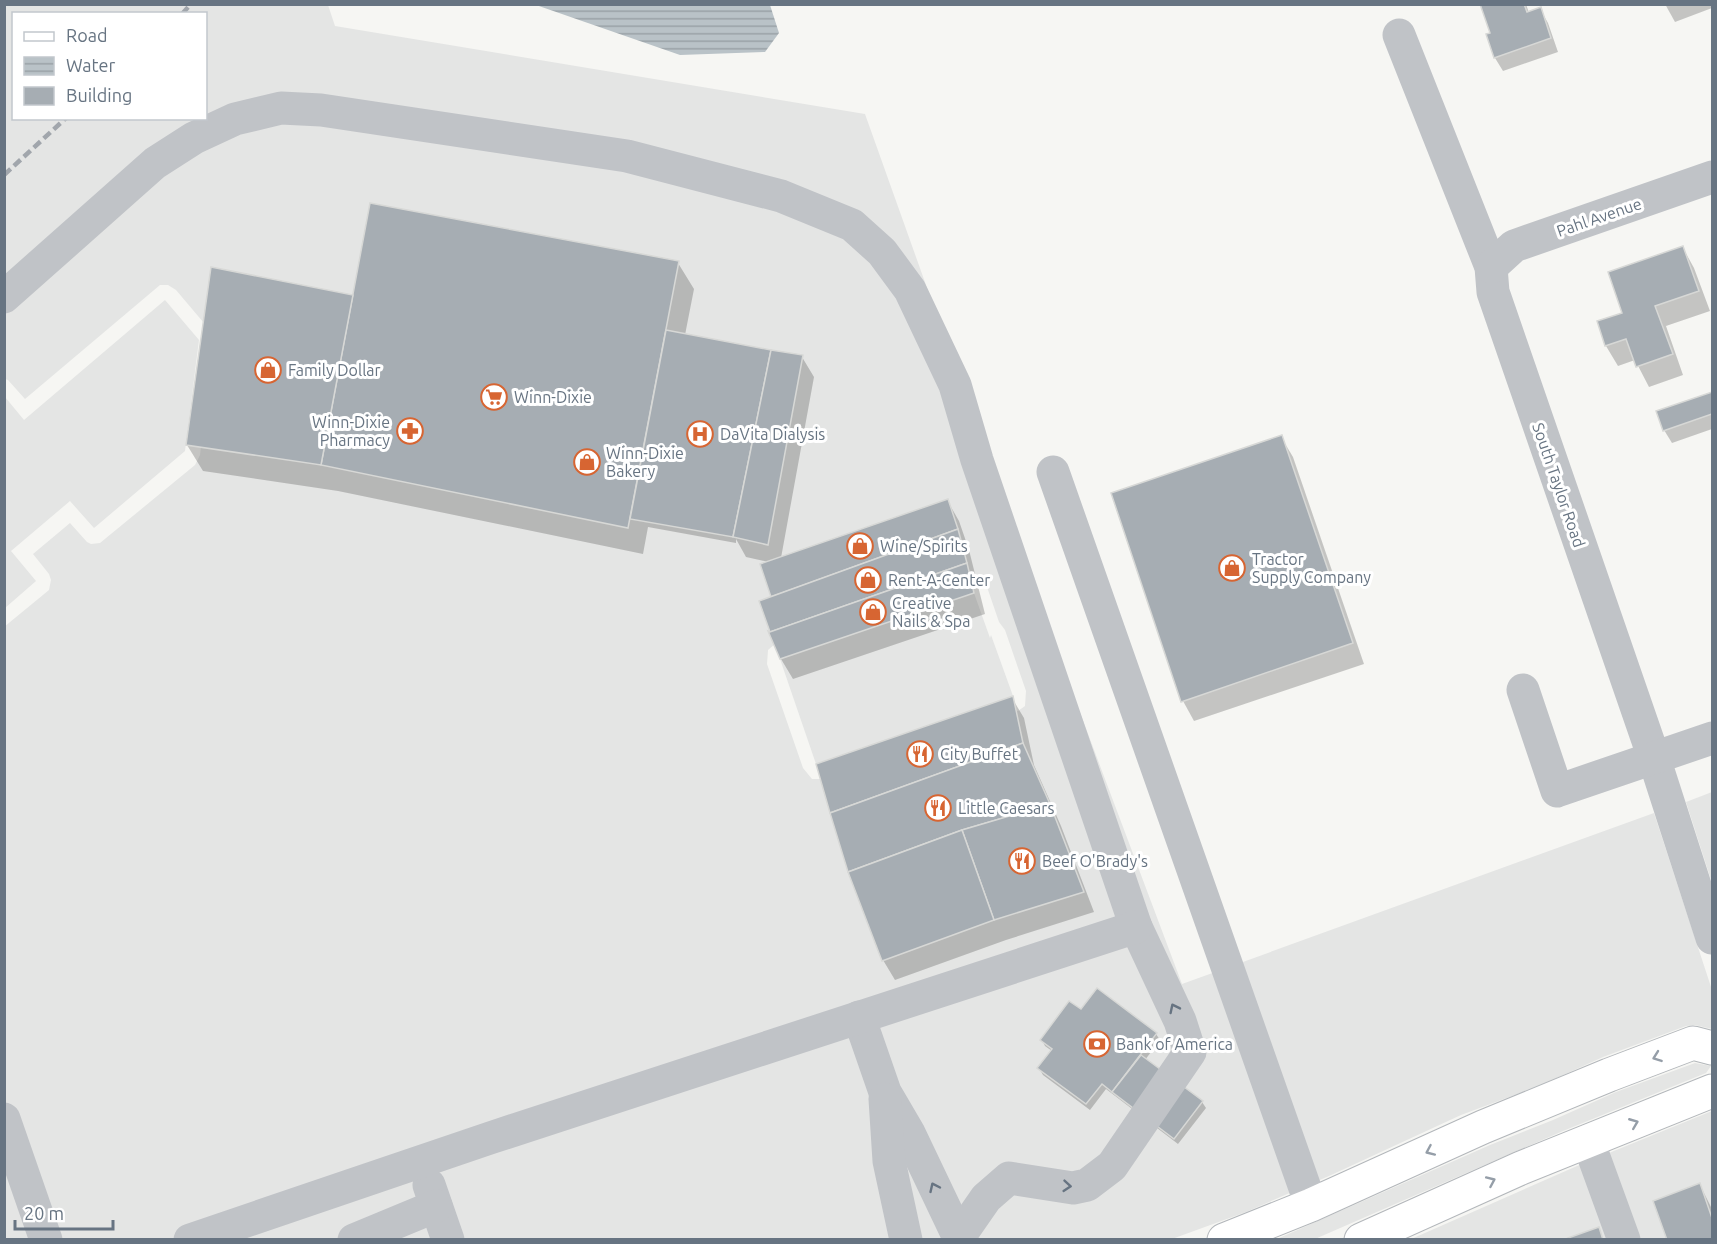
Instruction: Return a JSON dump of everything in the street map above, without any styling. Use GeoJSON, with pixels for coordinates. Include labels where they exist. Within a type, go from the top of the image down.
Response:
{"type":"FeatureCollection","features":[{"type":"Feature","properties":{"kind":"main road"},"geometry":{"type":"LineString","coordinates":[[1224,1239],[1311,1205],[1483,1127],[1609,1075],[1693,1043],[1713,1048]]}},
{"type":"Feature","properties":{"kind":"main road"},"geometry":{"type":"LineString","coordinates":[[1361,1239],[1521,1168],[1713,1090]]}},
{"type":"Feature","properties":{"kind":"street","name":"South Taylor Road"},"geometry":{"type":"LineString","coordinates":[[1399,35],[1491,267],[1493,292],[1654,758],[1713,938]]}},
{"type":"Feature","properties":{"kind":"street"},"geometry":{"type":"LineString","coordinates":[[4,297],[155,163],[194,138],[235,118],[281,108],[321,110],[627,156],[781,196],[852,225],[882,252],[910,290],[955,385],[977,460],[1136,927],[1180,1021],[1190,1052],[1112,1166],[1087,1185],[1073,1188],[1009,1178],[986,1198],[959,1238]]}},
{"type":"Feature","properties":{"kind":"street","name":"Pahl Avenue"},"geometry":{"type":"LineString","coordinates":[[1491,267],[1514,246],[1713,177]]}},
{"type":"Feature","properties":{"kind":"street"},"geometry":{"type":"LineString","coordinates":[[1053,472],[1311,1205]]}},
{"type":"Feature","properties":{"kind":"street"},"geometry":{"type":"LineString","coordinates":[[1523,690],[1557,791],[1713,738]]}},
{"type":"Feature","properties":{"kind":"street"},"geometry":{"type":"LineString","coordinates":[[190,1239],[225,1234],[421,1161],[1136,927]]}},
{"type":"Feature","properties":{"kind":"street"},"geometry":{"type":"LineString","coordinates":[[859,1017],[885,1092],[909,1133],[959,1238]]}},
{"type":"Feature","properties":{"kind":"street"},"geometry":{"type":"LineString","coordinates":[[885,1092],[890,1161],[906,1239]]}},
{"type":"Feature","properties":{"kind":"street"},"geometry":{"type":"LineString","coordinates":[[4,1119],[46,1239]]}},
{"type":"Feature","properties":{"kind":"street"},"geometry":{"type":"LineString","coordinates":[[1588,1141],[1624,1239]]}},
{"type":"Feature","properties":{"kind":"street"},"geometry":{"type":"LineString","coordinates":[[421,1161],[448,1239]]}},
{"type":"Feature","properties":{"kind":"street"},"geometry":{"type":"LineString","coordinates":[[354,1239],[436,1206]]}},
{"type":"Feature","properties":{"kind":"shaded area"},"geometry":{"type":"Polygon","coordinates":[[[5,5],[328,5],[335,26],[865,114],[1049,630],[1182,984],[1654,813],[1712,990],[1712,1029],[1695,1025],[1686,1026],[1603,1057],[1539,1086],[1461,1115],[1246,1212],[1172,1239],[5,1239],[4,627],[49,590],[51,580],[49,574],[33,554],[70,523],[87,542],[100,543],[195,465],[200,455],[213,343],[209,329],[176,290],[168,285],[160,285],[25,399],[5,379],[5,5]],[[969,578],[775,644],[768,650],[767,664],[803,768],[812,779],[822,779],[1018,711],[1025,706],[1026,691],[1005,630],[999,622],[986,584],[978,578],[969,578]]]}},
{"type":"Feature","properties":{"kind":"shaded area"},"geometry":{"type":"Polygon","coordinates":[[[165,300],[199,340],[185,451],[94,528],[70,501],[11,551],[36,581],[5,608],[5,397],[24,420],[165,300]]]}},
{"type":"Feature","properties":{"kind":"shaded area"},"geometry":{"type":"Polygon","coordinates":[[[974,593],[1013,696],[816,764],[780,659],[974,593]]]}},
{"type":"Feature","properties":{"kind":"shaded area"},"geometry":{"type":"Polygon","coordinates":[[[1712,792],[1712,883],[1686,802],[1712,792]]]}},
{"type":"Feature","properties":{"kind":"shaded area"},"geometry":{"type":"Polygon","coordinates":[[[1695,1063],[1711,1066],[1706,1073],[1563,1131],[1315,1239],[1277,1239],[1490,1145],[1616,1092],[1695,1063]]]}},
{"type":"Feature","properties":{"kind":"shaded area"},"geometry":{"type":"Polygon","coordinates":[[[1712,1111],[1712,1239],[1409,1240],[1577,1166],[1712,1111]]]}},
{"type":"Feature","properties":{"kind":"water"},"geometry":{"type":"Polygon","coordinates":[[[536,5],[770,5],[779,33],[765,52],[680,55],[536,5]]]}},
{"type":"Feature","properties":{"kind":"building"},"geometry":{"type":"Polygon","coordinates":[[[1480,4],[1524,4],[1527,12],[1541,7],[1551,38],[1494,58],[1486,34],[1490,33],[1480,4]]]}},
{"type":"Feature","properties":{"kind":"building","name":"Winn-Dixie"},"geometry":{"type":"Polygon","coordinates":[[[370,203],[679,261],[628,528],[321,465],[370,203]]]}},
{"type":"Feature","properties":{"kind":"building"},"geometry":{"type":"Polygon","coordinates":[[[1683,246],[1699,291],[1655,306],[1673,354],[1636,367],[1626,339],[1605,346],[1597,321],[1622,313],[1608,272],[1683,246]]]}},
{"type":"Feature","properties":{"kind":"building","name":"Family Dollar"},"geometry":{"type":"Polygon","coordinates":[[[211,267],[353,295],[321,465],[186,445],[211,267]]]}},
{"type":"Feature","properties":{"kind":"building","name":"DaVita Dialysis"},"geometry":{"type":"Polygon","coordinates":[[[666,330],[771,350],[733,537],[630,519],[666,330]]]}},
{"type":"Feature","properties":{"kind":"building"},"geometry":{"type":"Polygon","coordinates":[[[771,350],[803,355],[768,545],[733,537],[771,350]]]}},
{"type":"Feature","properties":{"kind":"building"},"geometry":{"type":"Polygon","coordinates":[[[1712,392],[1712,414],[1663,431],[1656,411],[1712,392]]]}},
{"type":"Feature","properties":{"kind":"building","name":"Tractor Supply Company"},"geometry":{"type":"Polygon","coordinates":[[[1282,435],[1353,643],[1181,702],[1111,493],[1282,435]]]}},
{"type":"Feature","properties":{"kind":"building","name":"Wine/Spirits"},"geometry":{"type":"Polygon","coordinates":[[[948,499],[958,529],[771,597],[760,564],[948,499]]]}},
{"type":"Feature","properties":{"kind":"building","name":"Rent-A-Center"},"geometry":{"type":"Polygon","coordinates":[[[958,529],[967,563],[770,632],[759,601],[958,529]]]}},
{"type":"Feature","properties":{"kind":"building","name":"Creative Nails & Spa"},"geometry":{"type":"Polygon","coordinates":[[[967,563],[974,593],[780,659],[768,631],[770,632],[967,563]]]}},
{"type":"Feature","properties":{"kind":"building","name":"City Buffet"},"geometry":{"type":"Polygon","coordinates":[[[1013,696],[1023,743],[830,813],[816,764],[1013,696]]]}},
{"type":"Feature","properties":{"kind":"building","name":"Little Caesars"},"geometry":{"type":"Polygon","coordinates":[[[1023,743],[1050,804],[962,830],[848,872],[830,813],[1023,743]]]}},
{"type":"Feature","properties":{"kind":"building","name":"Beef O'Brady's"},"geometry":{"type":"Polygon","coordinates":[[[1050,804],[1084,892],[994,920],[962,830],[1050,804]]]}},
{"type":"Feature","properties":{"kind":"building"},"geometry":{"type":"Polygon","coordinates":[[[962,830],[994,920],[882,961],[848,872],[962,830]]]}},
{"type":"Feature","properties":{"kind":"building","name":"Bank of America"},"geometry":{"type":"Polygon","coordinates":[[[1097,988],[1157,1033],[1112,1092],[1102,1084],[1086,1104],[1037,1068],[1052,1049],[1040,1040],[1069,1001],[1081,1009],[1097,988]]]}},
{"type":"Feature","properties":{"kind":"building"},"geometry":{"type":"Polygon","coordinates":[[[1141,1055],[1203,1101],[1174,1139],[1112,1092],[1141,1055]]]}},
{"type":"Feature","properties":{"kind":"building"},"geometry":{"type":"Polygon","coordinates":[[[1700,1183],[1712,1218],[1712,1240],[1667,1240],[1653,1201],[1700,1183]]]}},
{"type":"Feature","properties":{"kind":"building"},"geometry":{"type":"Polygon","coordinates":[[[1599,1227],[1603,1240],[1564,1240],[1568,1238],[1599,1227]]]}},
{"type":"Feature","properties":{"kind":"railway"},"geometry":{"type":"LineString","coordinates":[[184,12],[191,4]]}},
{"type":"Feature","properties":{"kind":"railway"},"geometry":{"type":"LineString","coordinates":[[4,175],[64,120]]}},
{"type":"Feature","properties":{"kind":"place","name":"Family Dollar"},"geometry":{"type":"Point","coordinates":[268,370]}},
{"type":"Feature","properties":{"kind":"place","name":"Winn-Dixie"},"geometry":{"type":"Point","coordinates":[494,397]}},
{"type":"Feature","properties":{"kind":"place","name":"Winn-Dixie Pharmacy"},"geometry":{"type":"Point","coordinates":[410,431]}},
{"type":"Feature","properties":{"kind":"place","name":"DaVita Dialysis"},"geometry":{"type":"Point","coordinates":[700,434]}},
{"type":"Feature","properties":{"kind":"place","name":"Winn-Dixie Bakery"},"geometry":{"type":"Point","coordinates":[587,462]}},
{"type":"Feature","properties":{"kind":"place","name":"Wine/Spirits"},"geometry":{"type":"Point","coordinates":[860,546]}},
{"type":"Feature","properties":{"kind":"place","name":"Tractor Supply Company"},"geometry":{"type":"Point","coordinates":[1232,568]}},
{"type":"Feature","properties":{"kind":"place","name":"Rent-A-Center"},"geometry":{"type":"Point","coordinates":[868,580]}},
{"type":"Feature","properties":{"kind":"place","name":"Creative Nails & Spa"},"geometry":{"type":"Point","coordinates":[873,612]}},
{"type":"Feature","properties":{"kind":"place","name":"City Buffet"},"geometry":{"type":"Point","coordinates":[920,754]}},
{"type":"Feature","properties":{"kind":"place","name":"Little Caesars"},"geometry":{"type":"Point","coordinates":[938,808]}},
{"type":"Feature","properties":{"kind":"place","name":"Beef O'Brady's"},"geometry":{"type":"Point","coordinates":[1022,861]}},
{"type":"Feature","properties":{"kind":"place","name":"Bank of America"},"geometry":{"type":"Point","coordinates":[1097,1044]}}]}
